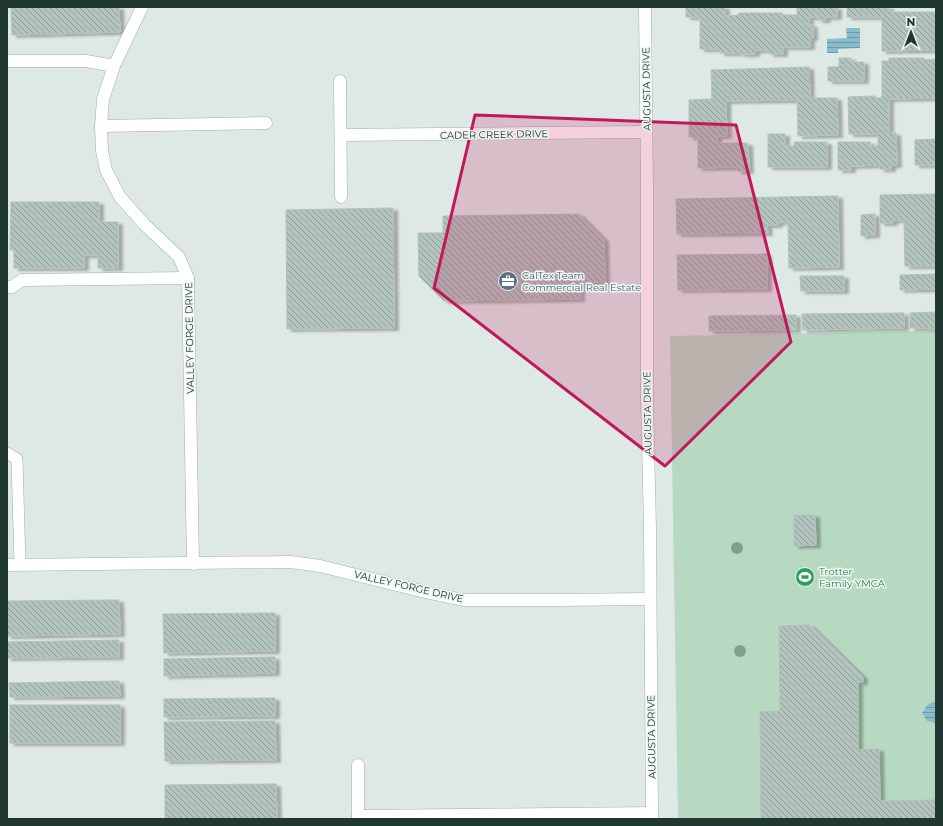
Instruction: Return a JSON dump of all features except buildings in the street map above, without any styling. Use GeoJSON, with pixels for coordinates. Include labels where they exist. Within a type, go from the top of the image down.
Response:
{"type":"FeatureCollection","features":[{"type":"Feature","properties":{"kind":"street","name":"VALLEY FORGE DRIVE"},"geometry":{"type":"LineString","coordinates":[[142,7],[114,66],[103,99],[101,126],[102,151],[106,170],[120,197],[144,224],[179,257],[188,278],[193,564]]}},
{"type":"Feature","properties":{"kind":"street","name":"AUGUSTA DRIVE"},"geometry":{"type":"LineString","coordinates":[[645,7],[647,392],[652,816]]}},
{"type":"Feature","properties":{"kind":"street"},"geometry":{"type":"LineString","coordinates":[[7,61],[86,61],[114,66]]}},
{"type":"Feature","properties":{"kind":"street"},"geometry":{"type":"LineString","coordinates":[[340,81],[341,197]]}},
{"type":"Feature","properties":{"kind":"street"},"geometry":{"type":"LineString","coordinates":[[101,126],[266,123]]}},
{"type":"Feature","properties":{"kind":"street","name":"CADER CREEK DRIVE"},"geometry":{"type":"LineString","coordinates":[[341,135],[646,132]]}},
{"type":"Feature","properties":{"kind":"street"},"geometry":{"type":"LineString","coordinates":[[7,287],[12,286],[22,280],[188,278]]}},
{"type":"Feature","properties":{"kind":"street","name":"VALLEY FORGE DRIVE"},"geometry":{"type":"LineString","coordinates":[[7,566],[291,562],[320,566],[463,600],[650,599]]}},
{"type":"Feature","properties":{"kind":"street"},"geometry":{"type":"LineString","coordinates":[[358,765],[358,818],[652,816]]}},
{"type":"Feature","properties":{"kind":"lane"},"geometry":{"type":"LineString","coordinates":[[7,453],[17,459],[20,565]]}},
{"type":"Feature","properties":{"kind":"highlighted area"},"geometry":{"type":"Polygon","coordinates":[[[475,115],[736,125],[791,342],[665,466],[434,288],[475,115]]]}},
{"type":"Feature","properties":{"kind":"green space","name":"Trotter Family YMCA"},"geometry":{"type":"Polygon","coordinates":[[[936,331],[936,819],[678,819],[670,336],[936,331]]]}},
{"type":"Feature","properties":{"kind":"water"},"geometry":{"type":"Polygon","coordinates":[[[846,28],[860,28],[860,48],[838,49],[838,53],[827,53],[827,39],[847,38],[846,28]]]}},
{"type":"Feature","properties":{"kind":"water"},"geometry":{"type":"Polygon","coordinates":[[[936,702],[936,723],[927,721],[922,713],[928,704],[936,702]]]}},
{"type":"Feature","properties":{"kind":"place","name":"CalTex Team Commercial Real Estate"},"geometry":{"type":"Point","coordinates":[508,281]}},
{"type":"Feature","properties":{"kind":"place","name":"Trotter Family YMCA"},"geometry":{"type":"Point","coordinates":[805,577]}}]}
